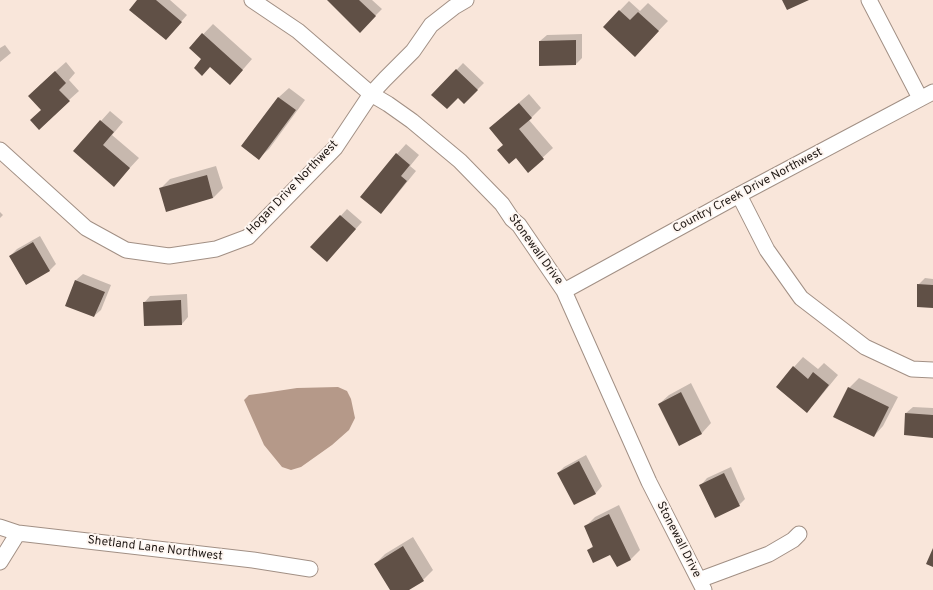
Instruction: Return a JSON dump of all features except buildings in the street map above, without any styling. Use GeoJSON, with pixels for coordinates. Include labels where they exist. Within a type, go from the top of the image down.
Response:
{"type":"FeatureCollection","features":[{"type":"Feature","properties":{"kind":"street","name":"Stonewall Drive"},"geometry":{"type":"LineString","coordinates":[[252,0],[298,31],[371,94],[412,121],[460,161],[502,204],[512,219],[523,230],[564,291],[649,482],[702,585]]}},
{"type":"Feature","properties":{"kind":"street","name":"Hogan Drive Northwest"},"geometry":{"type":"LineString","coordinates":[[0,150],[86,228],[126,250],[169,256],[216,249],[248,237],[335,148],[371,94],[413,51],[431,24],[466,0]]}},
{"type":"Feature","properties":{"kind":"street"},"geometry":{"type":"LineString","coordinates":[[869,0],[927,95]]}},
{"type":"Feature","properties":{"kind":"street","name":"Country Creek Drive Northwest"},"geometry":{"type":"LineString","coordinates":[[564,291],[739,195],[927,95]]}},
{"type":"Feature","properties":{"kind":"street"},"geometry":{"type":"LineString","coordinates":[[739,195],[767,250],[801,298],[865,347],[912,369],[933,370]]}},
{"type":"Feature","properties":{"kind":"street","name":"Shetland Lane Northwest"},"geometry":{"type":"LineString","coordinates":[[0,527],[18,533],[253,560],[310,569]]}},
{"type":"Feature","properties":{"kind":"street"},"geometry":{"type":"LineString","coordinates":[[0,562],[18,533]]}},
{"type":"Feature","properties":{"kind":"street"},"geometry":{"type":"LineString","coordinates":[[702,585],[769,554],[793,540],[799,534]]}},
{"type":"Feature","properties":{"kind":"shaded area"},"geometry":{"type":"Polygon","coordinates":[[[338,387],[347,391],[351,399],[355,418],[349,430],[332,445],[301,467],[291,470],[282,467],[264,445],[244,400],[249,395],[297,388],[338,387]]]}}]}
